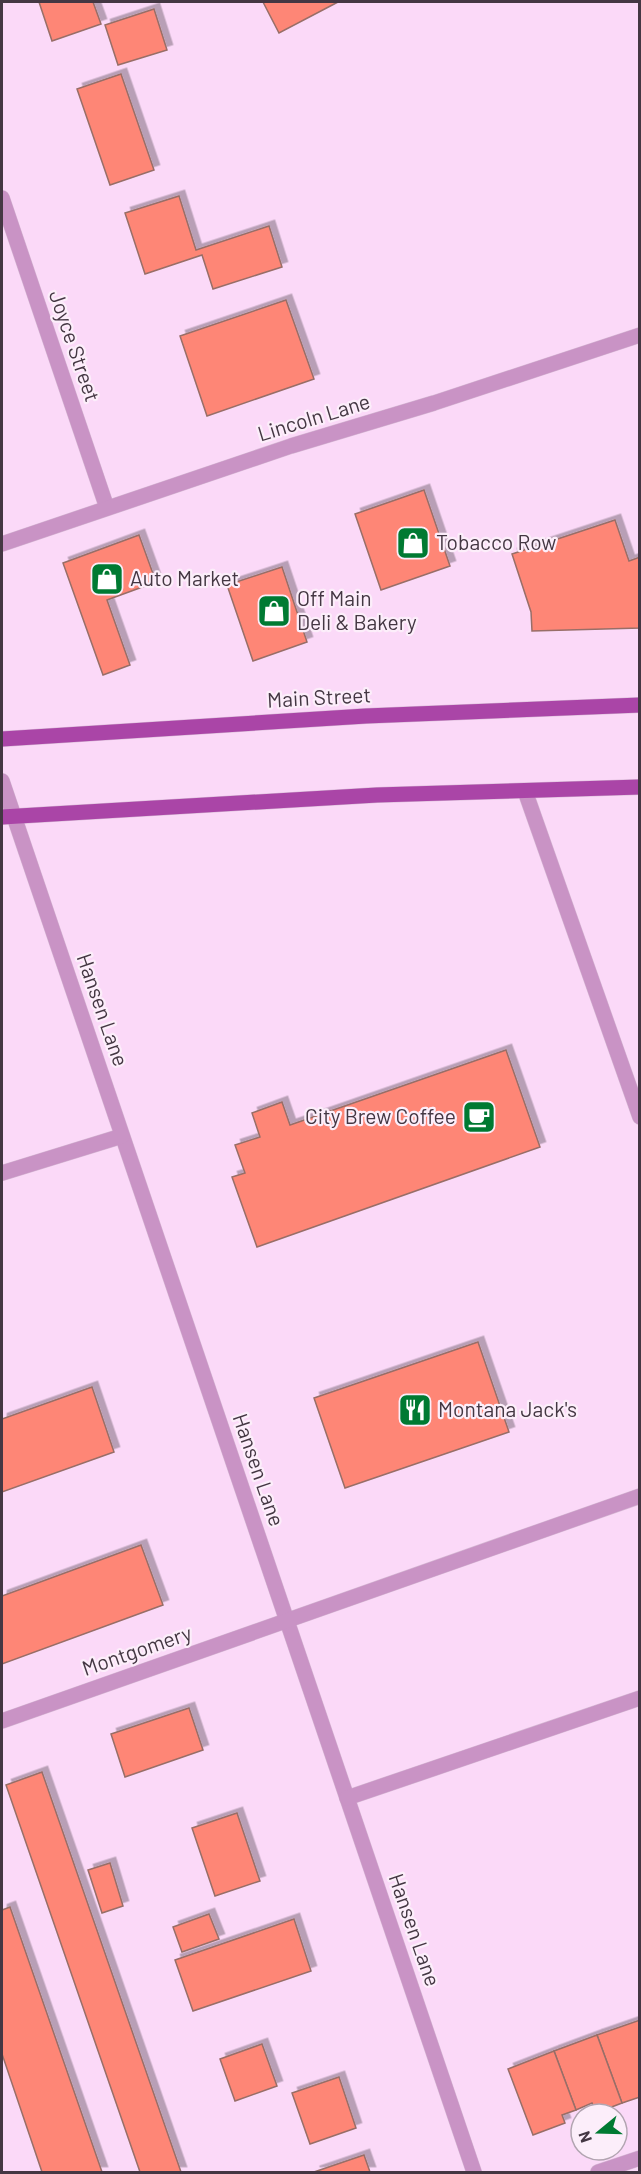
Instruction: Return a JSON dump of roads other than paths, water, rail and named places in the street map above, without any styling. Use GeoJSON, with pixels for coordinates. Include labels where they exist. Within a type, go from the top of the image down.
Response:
{"type":"FeatureCollection","features":[{"type":"Feature","properties":{"kind":"main road","name":"Main Street"},"geometry":{"type":"LineString","coordinates":[[2,739],[366,716],[639,705]]}},
{"type":"Feature","properties":{"kind":"main road"},"geometry":{"type":"LineString","coordinates":[[7,817],[377,795],[639,787]]}},
{"type":"Feature","properties":{"kind":"street","name":"Joyce Street"},"geometry":{"type":"LineString","coordinates":[[2,198],[107,508]]}},
{"type":"Feature","properties":{"kind":"street","name":"Lincoln Lane"},"geometry":{"type":"LineString","coordinates":[[2,544],[291,446],[434,403],[639,335]]}},
{"type":"Feature","properties":{"kind":"street","name":"Hansen Lane"},"geometry":{"type":"LineString","coordinates":[[2,781],[7,817],[123,1136],[474,2172]]}},
{"type":"Feature","properties":{"kind":"street"},"geometry":{"type":"LineString","coordinates":[[525,791],[639,1117]]}},
{"type":"Feature","properties":{"kind":"street"},"geometry":{"type":"LineString","coordinates":[[2,1173],[123,1136]]}},
{"type":"Feature","properties":{"kind":"street","name":"Montgomery"},"geometry":{"type":"LineString","coordinates":[[2,1721],[639,1496]]}},
{"type":"Feature","properties":{"kind":"street"},"geometry":{"type":"LineString","coordinates":[[347,1798],[639,1698]]}},
{"type":"Feature","properties":{"kind":"street"},"geometry":{"type":"LineString","coordinates":[[598,2172],[639,2158]]}},
{"type":"Feature","properties":{"kind":"place","name":"Tobacco Row"},"geometry":{"type":"Point","coordinates":[413,543]}},
{"type":"Feature","properties":{"kind":"place","name":"Auto Market"},"geometry":{"type":"Point","coordinates":[107,579]}},
{"type":"Feature","properties":{"kind":"place","name":"Off Main Deli & Bakery"},"geometry":{"type":"Point","coordinates":[274,611]}},
{"type":"Feature","properties":{"kind":"place","name":"City Brew Coffee"},"geometry":{"type":"Point","coordinates":[479,1117]}},
{"type":"Feature","properties":{"kind":"place","name":"Montana Jack's"},"geometry":{"type":"Point","coordinates":[415,1410]}}]}
